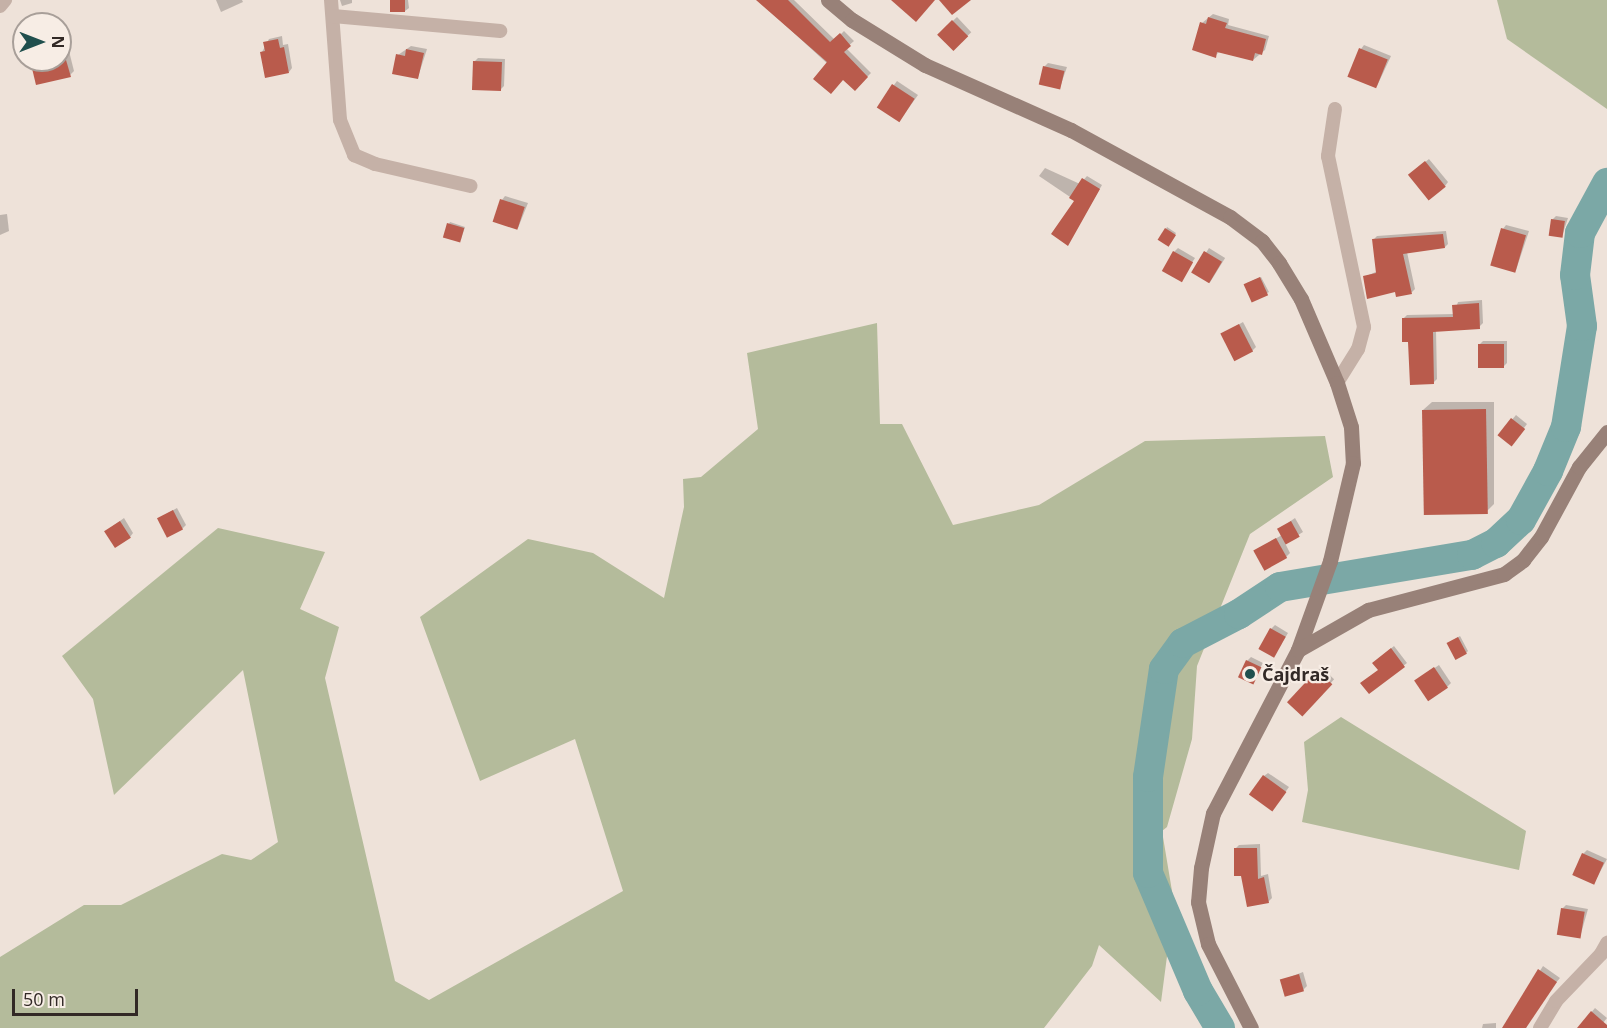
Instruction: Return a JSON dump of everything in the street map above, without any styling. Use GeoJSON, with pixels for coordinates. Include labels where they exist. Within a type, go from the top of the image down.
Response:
{"type":"FeatureCollection","features":[{"type":"Feature","properties":{"kind":"main road"},"geometry":{"type":"LineString","coordinates":[[828,0],[852,20],[925,65],[1071,130],[1230,217],[1262,241],[1279,262],[1301,299],[1337,383],[1352,427],[1353,463],[1330,561],[1322,589],[1298,650],[1213,813],[1201,868],[1198,902],[1208,944],[1251,1028]]}},
{"type":"Feature","properties":{"kind":"main road"},"geometry":{"type":"LineString","coordinates":[[1298,650],[1368,610],[1504,574],[1523,560],[1541,537],[1579,467],[1607,432]]}},
{"type":"Feature","properties":{"kind":"street"},"geometry":{"type":"LineString","coordinates":[[0,6],[5,0]]}},
{"type":"Feature","properties":{"kind":"street"},"geometry":{"type":"LineString","coordinates":[[332,0],[340,120],[354,154],[375,164],[470,186]]}},
{"type":"Feature","properties":{"kind":"street"},"geometry":{"type":"LineString","coordinates":[[333,16],[500,31]]}},
{"type":"Feature","properties":{"kind":"street"},"geometry":{"type":"LineString","coordinates":[[1335,109],[1328,156],[1364,327],[1358,349],[1337,383]]}},
{"type":"Feature","properties":{"kind":"street"},"geometry":{"type":"LineString","coordinates":[[1540,1028],[1556,1002],[1607,943]]}},
{"type":"Feature","properties":{"kind":"green space"},"geometry":{"type":"Polygon","coordinates":[[[1497,0],[1607,0],[1607,109],[1507,39],[1497,0]]]}},
{"type":"Feature","properties":{"kind":"green space"},"geometry":{"type":"Polygon","coordinates":[[[877,323],[880,424],[902,424],[953,525],[1039,505],[1145,441],[1325,436],[1333,477],[1250,534],[1197,666],[1192,739],[1167,827],[1162,831],[1174,903],[1161,1002],[1099,945],[1092,966],[1044,1028],[0,1028],[0,957],[84,905],[121,905],[222,854],[251,860],[278,842],[243,670],[114,795],[93,699],[62,656],[218,528],[325,552],[300,609],[339,627],[325,678],[395,981],[429,1000],[623,891],[575,739],[480,781],[420,617],[528,539],[593,553],[664,598],[684,507],[683,479],[701,477],[758,429],[747,353],[877,323]]]}},
{"type":"Feature","properties":{"kind":"green space"},"geometry":{"type":"Polygon","coordinates":[[[1341,717],[1526,831],[1519,870],[1302,822],[1308,790],[1304,742],[1341,717]]]}},
{"type":"Feature","properties":{"kind":"building"},"geometry":{"type":"Polygon","coordinates":[[[390,0],[405,0],[405,12],[390,12],[390,0]]]}},
{"type":"Feature","properties":{"kind":"building"},"geometry":{"type":"Polygon","coordinates":[[[756,0],[788,0],[830,42],[840,33],[851,46],[844,52],[868,77],[855,91],[843,80],[831,94],[813,79],[827,62],[756,0]]]}},
{"type":"Feature","properties":{"kind":"building"},"geometry":{"type":"Polygon","coordinates":[[[891,0],[935,0],[916,22],[891,0]]]}},
{"type":"Feature","properties":{"kind":"building"},"geometry":{"type":"Polygon","coordinates":[[[939,0],[971,0],[952,15],[939,0]]]}},
{"type":"Feature","properties":{"kind":"building"},"geometry":{"type":"Polygon","coordinates":[[[1208,17],[1227,23],[1225,28],[1266,39],[1262,55],[1255,53],[1253,61],[1217,52],[1216,58],[1192,50],[1200,22],[1206,24],[1208,17]]]}},
{"type":"Feature","properties":{"kind":"building"},"geometry":{"type":"Polygon","coordinates":[[[952,20],[968,36],[953,51],[937,35],[952,20]]]}},
{"type":"Feature","properties":{"kind":"building"},"geometry":{"type":"Polygon","coordinates":[[[278,39],[280,48],[284,47],[289,73],[265,78],[260,52],[265,51],[263,42],[278,39]]]}},
{"type":"Feature","properties":{"kind":"building"},"geometry":{"type":"Polygon","coordinates":[[[1359,48],[1388,60],[1376,88],[1347,77],[1359,48]]]}},
{"type":"Feature","properties":{"kind":"building"},"geometry":{"type":"Polygon","coordinates":[[[406,49],[424,53],[418,79],[392,74],[396,54],[405,56],[406,49]]]}},
{"type":"Feature","properties":{"kind":"building"},"geometry":{"type":"Polygon","coordinates":[[[473,61],[502,62],[501,91],[472,90],[473,61]]]}},
{"type":"Feature","properties":{"kind":"building"},"geometry":{"type":"Polygon","coordinates":[[[1043,66],[1064,71],[1060,89],[1039,85],[1043,66]]]}},
{"type":"Feature","properties":{"kind":"building"},"geometry":{"type":"Polygon","coordinates":[[[33,72],[70,72],[71,77],[36,85],[33,72]]]}},
{"type":"Feature","properties":{"kind":"building"},"geometry":{"type":"Polygon","coordinates":[[[892,84],[915,99],[899,122],[877,107],[892,84]]]}},
{"type":"Feature","properties":{"kind":"building"},"geometry":{"type":"Polygon","coordinates":[[[1425,161],[1446,187],[1429,200],[1408,175],[1425,161]]]}},
{"type":"Feature","properties":{"kind":"building"},"geometry":{"type":"Polygon","coordinates":[[[1082,178],[1100,189],[1068,246],[1051,234],[1074,201],[1069,198],[1082,178]]]}},
{"type":"Feature","properties":{"kind":"building"},"geometry":{"type":"Polygon","coordinates":[[[500,199],[525,207],[517,230],[493,222],[500,199]]]}},
{"type":"Feature","properties":{"kind":"building"},"geometry":{"type":"Polygon","coordinates":[[[1551,219],[1565,221],[1562,238],[1549,236],[1551,219]]]}},
{"type":"Feature","properties":{"kind":"building"},"geometry":{"type":"Polygon","coordinates":[[[447,223],[464,228],[460,242],[443,237],[447,223]]]}},
{"type":"Feature","properties":{"kind":"building"},"geometry":{"type":"Polygon","coordinates":[[[1165,228],[1176,235],[1169,247],[1158,240],[1165,228]]]}},
{"type":"Feature","properties":{"kind":"building"},"geometry":{"type":"Polygon","coordinates":[[[1501,228],[1526,235],[1515,273],[1490,265],[1501,228]]]}},
{"type":"Feature","properties":{"kind":"building"},"geometry":{"type":"Polygon","coordinates":[[[1443,234],[1445,248],[1403,254],[1412,294],[1396,297],[1395,292],[1367,299],[1363,276],[1376,273],[1372,239],[1443,234]]]}},
{"type":"Feature","properties":{"kind":"building"},"geometry":{"type":"Polygon","coordinates":[[[1173,251],[1193,262],[1182,282],[1162,271],[1173,251]]]}},
{"type":"Feature","properties":{"kind":"building"},"geometry":{"type":"Polygon","coordinates":[[[1204,251],[1222,262],[1209,283],[1191,272],[1204,251]]]}},
{"type":"Feature","properties":{"kind":"building"},"geometry":{"type":"Polygon","coordinates":[[[1260,277],[1268,295],[1252,303],[1244,284],[1260,277]]]}},
{"type":"Feature","properties":{"kind":"building"},"geometry":{"type":"Polygon","coordinates":[[[1479,303],[1480,329],[1433,332],[1434,384],[1410,385],[1408,342],[1402,342],[1402,318],[1453,317],[1452,305],[1479,303]]]}},
{"type":"Feature","properties":{"kind":"building"},"geometry":{"type":"Polygon","coordinates":[[[1239,324],[1253,352],[1234,361],[1220,334],[1239,324]]]}},
{"type":"Feature","properties":{"kind":"building"},"geometry":{"type":"Polygon","coordinates":[[[1478,344],[1504,344],[1504,368],[1478,368],[1478,344]]]}},
{"type":"Feature","properties":{"kind":"building"},"geometry":{"type":"Polygon","coordinates":[[[1486,409],[1488,514],[1424,515],[1422,410],[1486,409]]]}},
{"type":"Feature","properties":{"kind":"building"},"geometry":{"type":"Polygon","coordinates":[[[1511,418],[1525,429],[1512,446],[1497,435],[1511,418]]]}},
{"type":"Feature","properties":{"kind":"building"},"geometry":{"type":"Polygon","coordinates":[[[173,510],[183,530],[167,538],[157,518],[173,510]]]}},
{"type":"Feature","properties":{"kind":"building"},"geometry":{"type":"Polygon","coordinates":[[[120,521],[131,538],[115,548],[104,531],[120,521]]]}},
{"type":"Feature","properties":{"kind":"building"},"geometry":{"type":"Polygon","coordinates":[[[1291,521],[1300,537],[1286,545],[1277,529],[1291,521]]]}},
{"type":"Feature","properties":{"kind":"building"},"geometry":{"type":"Polygon","coordinates":[[[1276,538],[1287,558],[1264,571],[1253,551],[1276,538]]]}},
{"type":"Feature","properties":{"kind":"building"},"geometry":{"type":"Polygon","coordinates":[[[1270,628],[1286,637],[1274,658],[1258,649],[1270,628]]]}},
{"type":"Feature","properties":{"kind":"building"},"geometry":{"type":"Polygon","coordinates":[[[1458,637],[1467,654],[1455,660],[1447,643],[1458,637]]]}},
{"type":"Feature","properties":{"kind":"building"},"geometry":{"type":"Polygon","coordinates":[[[1391,648],[1405,667],[1369,694],[1360,683],[1378,670],[1372,663],[1391,648]]]}},
{"type":"Feature","properties":{"kind":"building"},"geometry":{"type":"Polygon","coordinates":[[[1246,660],[1261,667],[1253,684],[1238,677],[1246,660]]]}},
{"type":"Feature","properties":{"kind":"building"},"geometry":{"type":"Polygon","coordinates":[[[1434,667],[1448,688],[1428,701],[1414,680],[1434,667]]]}},
{"type":"Feature","properties":{"kind":"building"},"geometry":{"type":"Polygon","coordinates":[[[1317,670],[1332,684],[1302,717],[1287,702],[1317,670]]]}},
{"type":"Feature","properties":{"kind":"building"},"geometry":{"type":"Polygon","coordinates":[[[1263,775],[1286,792],[1272,811],[1249,794],[1263,775]]]}},
{"type":"Feature","properties":{"kind":"building"},"geometry":{"type":"Polygon","coordinates":[[[1234,848],[1257,848],[1258,879],[1264,877],[1269,903],[1247,907],[1241,876],[1234,876],[1234,848]]]}},
{"type":"Feature","properties":{"kind":"building"},"geometry":{"type":"Polygon","coordinates":[[[1582,853],[1604,863],[1594,885],[1572,875],[1582,853]]]}},
{"type":"Feature","properties":{"kind":"building"},"geometry":{"type":"Polygon","coordinates":[[[1561,908],[1585,912],[1580,938],[1557,935],[1561,908]]]}},
{"type":"Feature","properties":{"kind":"building"},"geometry":{"type":"Polygon","coordinates":[[[1538,969],[1557,982],[1526,1028],[1502,1028],[1538,969]]]}},
{"type":"Feature","properties":{"kind":"building"},"geometry":{"type":"Polygon","coordinates":[[[1299,974],[1304,991],[1285,997],[1280,980],[1299,974]]]}},
{"type":"Feature","properties":{"kind":"building"},"geometry":{"type":"Polygon","coordinates":[[[1591,1011],[1607,1025],[1607,1028],[1577,1028],[1591,1011]]]}},
{"type":"Feature","properties":{"kind":"waterway"},"geometry":{"type":"LineString","coordinates":[[1220,1028],[1198,991],[1148,873],[1148,777],[1164,669],[1183,643],[1239,614],[1280,587],[1472,555],[1496,543],[1521,520],[1548,471],[1566,427],[1582,326],[1575,275],[1580,233],[1607,183]]}},
{"type":"Feature","properties":{"kind":"place","name":"Čajdraš"},"geometry":{"type":"Point","coordinates":[1250,674]}}]}
